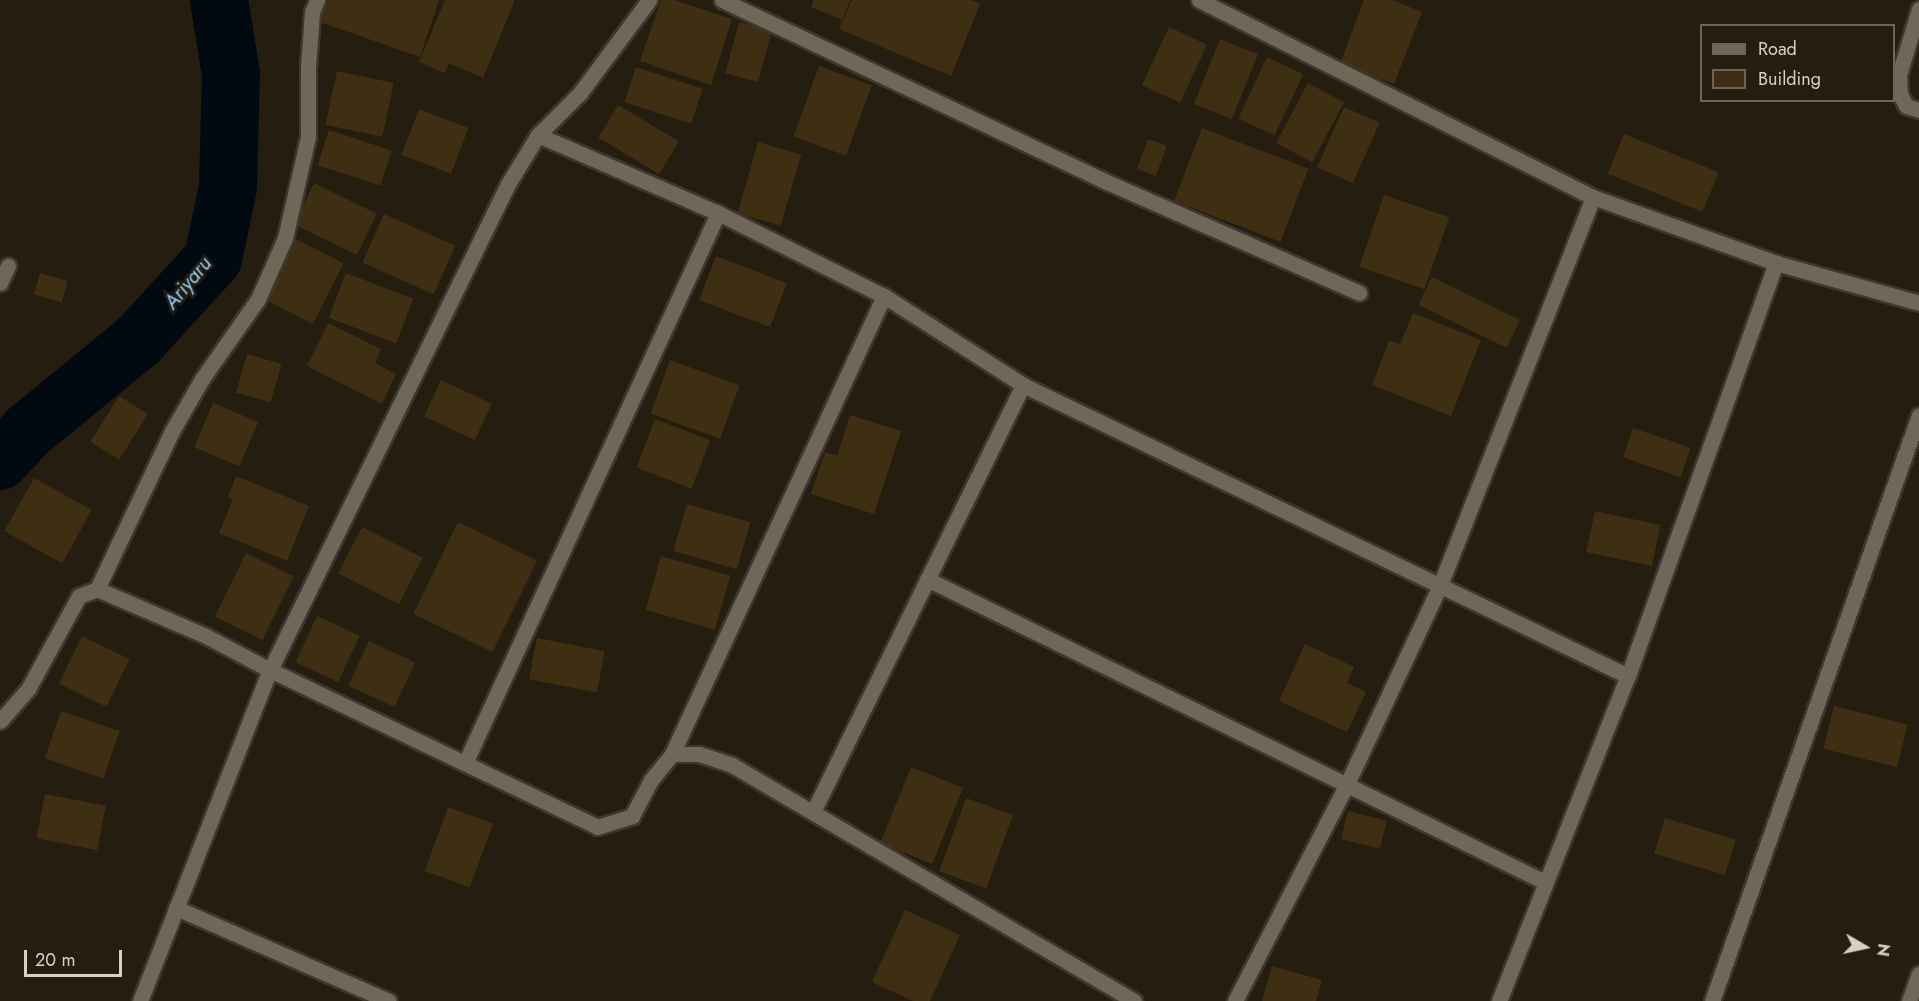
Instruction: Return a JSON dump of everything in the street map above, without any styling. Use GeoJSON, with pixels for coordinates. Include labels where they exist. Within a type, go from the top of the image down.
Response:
{"type":"FeatureCollection","features":[{"type":"Feature","properties":{"kind":"street"},"geometry":{"type":"LineString","coordinates":[[0,721],[28,689],[79,596],[97,589],[172,431],[202,379],[258,299],[285,238],[308,137],[308,67],[317,0]]}},
{"type":"Feature","properties":{"kind":"street"},"geometry":{"type":"LineString","coordinates":[[140,1001],[270,670],[435,327],[508,184],[538,135],[580,93],[649,0]]}},
{"type":"Feature","properties":{"kind":"street"},"geometry":{"type":"LineString","coordinates":[[722,0],[1102,180],[1359,293]]}},
{"type":"Feature","properties":{"kind":"street"},"geometry":{"type":"LineString","coordinates":[[1199,0],[1593,197],[1776,263],[1919,303]]}},
{"type":"Feature","properties":{"kind":"street"},"geometry":{"type":"LineString","coordinates":[[1919,9],[1899,75],[1900,94],[1906,106],[1919,110]]}},
{"type":"Feature","properties":{"kind":"street"},"geometry":{"type":"LineString","coordinates":[[538,135],[718,213],[884,296],[1023,385],[1438,588],[1628,676]]}},
{"type":"Feature","properties":{"kind":"street"},"geometry":{"type":"LineString","coordinates":[[1235,1001],[1347,784],[1438,588],[1593,197]]}},
{"type":"Feature","properties":{"kind":"street"},"geometry":{"type":"LineString","coordinates":[[466,761],[718,213]]}},
{"type":"Feature","properties":{"kind":"street"},"geometry":{"type":"LineString","coordinates":[[1499,1001],[1628,676],[1776,263]]}},
{"type":"Feature","properties":{"kind":"street"},"geometry":{"type":"LineString","coordinates":[[0,283],[8,266]]}},
{"type":"Feature","properties":{"kind":"street"},"geometry":{"type":"LineString","coordinates":[[97,589],[206,636],[270,670],[466,761],[597,827],[632,816],[651,780],[672,754],[884,296]]}},
{"type":"Feature","properties":{"kind":"street"},"geometry":{"type":"LineString","coordinates":[[813,812],[1023,385]]}},
{"type":"Feature","properties":{"kind":"street"},"geometry":{"type":"LineString","coordinates":[[1712,1001],[1919,415]]}},
{"type":"Feature","properties":{"kind":"street"},"geometry":{"type":"LineString","coordinates":[[927,579],[1545,882]]}},
{"type":"Feature","properties":{"kind":"street"},"geometry":{"type":"LineString","coordinates":[[672,754],[699,754],[732,765],[1134,1001]]}},
{"type":"Feature","properties":{"kind":"street"},"geometry":{"type":"LineString","coordinates":[[176,908],[390,1001]]}},
{"type":"Feature","properties":{"kind":"street"},"geometry":{"type":"LineString","coordinates":[[1909,1001],[1919,974]]}},
{"type":"Feature","properties":{"kind":"building"},"geometry":{"type":"Polygon","coordinates":[[[324,0],[439,0],[420,57],[317,21],[324,0]]]}},
{"type":"Feature","properties":{"kind":"building"},"geometry":{"type":"Polygon","coordinates":[[[445,0],[515,0],[483,78],[449,63],[444,73],[419,62],[445,0]]]}},
{"type":"Feature","properties":{"kind":"building"},"geometry":{"type":"Polygon","coordinates":[[[661,0],[674,0],[732,19],[711,85],[640,61],[661,0]]]}},
{"type":"Feature","properties":{"kind":"building"},"geometry":{"type":"Polygon","coordinates":[[[814,0],[850,0],[842,20],[811,7],[814,0]]]}},
{"type":"Feature","properties":{"kind":"building"},"geometry":{"type":"Polygon","coordinates":[[[852,0],[971,0],[980,4],[951,76],[839,29],[852,0]]]}},
{"type":"Feature","properties":{"kind":"building"},"geometry":{"type":"Polygon","coordinates":[[[1364,0],[1392,0],[1422,12],[1394,84],[1340,64],[1364,0]]]}},
{"type":"Feature","properties":{"kind":"building"},"geometry":{"type":"Polygon","coordinates":[[[739,22],[772,31],[758,82],[725,73],[739,22]]]}},
{"type":"Feature","properties":{"kind":"building"},"geometry":{"type":"Polygon","coordinates":[[[1169,27],[1207,45],[1180,103],[1142,85],[1169,27]]]}},
{"type":"Feature","properties":{"kind":"building"},"geometry":{"type":"Polygon","coordinates":[[[1220,39],[1258,54],[1232,119],[1194,104],[1220,39]]]}},
{"type":"Feature","properties":{"kind":"building"},"geometry":{"type":"Polygon","coordinates":[[[1267,57],[1303,74],[1275,136],[1238,119],[1267,57]]]}},
{"type":"Feature","properties":{"kind":"building"},"geometry":{"type":"Polygon","coordinates":[[[819,66],[872,85],[846,156],[793,136],[819,66]]]}},
{"type":"Feature","properties":{"kind":"building"},"geometry":{"type":"Polygon","coordinates":[[[636,67],[703,89],[691,124],[625,102],[636,67]]]}},
{"type":"Feature","properties":{"kind":"building"},"geometry":{"type":"Polygon","coordinates":[[[337,71],[394,83],[382,137],[326,125],[337,71]]]}},
{"type":"Feature","properties":{"kind":"building"},"geometry":{"type":"Polygon","coordinates":[[[1308,83],[1344,102],[1312,162],[1276,143],[1308,83]]]}},
{"type":"Feature","properties":{"kind":"building"},"geometry":{"type":"Polygon","coordinates":[[[618,105],[679,142],[659,174],[598,138],[618,105]]]}},
{"type":"Feature","properties":{"kind":"building"},"geometry":{"type":"Polygon","coordinates":[[[1344,107],[1380,123],[1353,183],[1317,167],[1344,107]]]}},
{"type":"Feature","properties":{"kind":"building"},"geometry":{"type":"Polygon","coordinates":[[[419,109],[468,128],[451,174],[401,155],[419,109]]]}},
{"type":"Feature","properties":{"kind":"building"},"geometry":{"type":"Polygon","coordinates":[[[1202,128],[1308,169],[1280,242],[1174,201],[1202,128]]]}},
{"type":"Feature","properties":{"kind":"building"},"geometry":{"type":"Polygon","coordinates":[[[329,130],[392,150],[380,186],[318,165],[329,130]]]}},
{"type":"Feature","properties":{"kind":"building"},"geometry":{"type":"Polygon","coordinates":[[[1624,134],[1719,172],[1702,212],[1608,174],[1624,134]]]}},
{"type":"Feature","properties":{"kind":"building"},"geometry":{"type":"Polygon","coordinates":[[[1148,139],[1167,146],[1156,176],[1137,169],[1148,139]]]}},
{"type":"Feature","properties":{"kind":"building"},"geometry":{"type":"Polygon","coordinates":[[[758,142],[801,154],[781,226],[738,213],[758,142]]]}},
{"type":"Feature","properties":{"kind":"building"},"geometry":{"type":"Polygon","coordinates":[[[314,183],[377,214],[357,255],[294,224],[314,183]]]}},
{"type":"Feature","properties":{"kind":"building"},"geometry":{"type":"Polygon","coordinates":[[[1384,195],[1449,217],[1424,289],[1359,267],[1384,195]]]}},
{"type":"Feature","properties":{"kind":"building"},"geometry":{"type":"Polygon","coordinates":[[[384,214],[455,246],[434,294],[362,262],[384,214]]]}},
{"type":"Feature","properties":{"kind":"building"},"geometry":{"type":"Polygon","coordinates":[[[292,237],[344,263],[313,324],[261,298],[292,237]]]}},
{"type":"Feature","properties":{"kind":"building"},"geometry":{"type":"Polygon","coordinates":[[[716,256],[787,283],[770,327],[699,300],[716,256]]]}},
{"type":"Feature","properties":{"kind":"building"},"geometry":{"type":"Polygon","coordinates":[[[40,273],[68,281],[62,302],[34,294],[40,273]]]}},
{"type":"Feature","properties":{"kind":"building"},"geometry":{"type":"Polygon","coordinates":[[[346,273],[413,299],[396,344],[329,318],[346,273]]]}},
{"type":"Feature","properties":{"kind":"building"},"geometry":{"type":"Polygon","coordinates":[[[1432,277],[1520,320],[1506,348],[1418,305],[1432,277]]]}},
{"type":"Feature","properties":{"kind":"building"},"geometry":{"type":"Polygon","coordinates":[[[1413,313],[1481,340],[1451,416],[1372,385],[1389,341],[1400,344],[1413,313]]]}},
{"type":"Feature","properties":{"kind":"building"},"geometry":{"type":"Polygon","coordinates":[[[328,323],[381,349],[375,363],[396,374],[382,404],[307,366],[328,323]]]}},
{"type":"Feature","properties":{"kind":"building"},"geometry":{"type":"Polygon","coordinates":[[[247,354],[282,364],[271,402],[236,392],[247,354]]]}},
{"type":"Feature","properties":{"kind":"building"},"geometry":{"type":"Polygon","coordinates":[[[670,360],[740,385],[720,439],[651,414],[670,360]]]}},
{"type":"Feature","properties":{"kind":"building"},"geometry":{"type":"Polygon","coordinates":[[[441,380],[492,404],[475,440],[424,416],[441,380]]]}},
{"type":"Feature","properties":{"kind":"building"},"geometry":{"type":"Polygon","coordinates":[[[119,396],[148,414],[119,460],[90,442],[119,396]]]}},
{"type":"Feature","properties":{"kind":"building"},"geometry":{"type":"Polygon","coordinates":[[[213,403],[258,422],[239,466],[194,447],[213,403]]]}},
{"type":"Feature","properties":{"kind":"building"},"geometry":{"type":"Polygon","coordinates":[[[850,415],[901,431],[874,514],[811,494],[825,452],[837,456],[850,415]]]}},
{"type":"Feature","properties":{"kind":"building"},"geometry":{"type":"Polygon","coordinates":[[[655,419],[710,440],[691,489],[636,468],[655,419]]]}},
{"type":"Feature","properties":{"kind":"building"},"geometry":{"type":"Polygon","coordinates":[[[1633,428],[1691,448],[1681,477],[1623,457],[1633,428]]]}},
{"type":"Feature","properties":{"kind":"building"},"geometry":{"type":"Polygon","coordinates":[[[236,476],[309,506],[287,561],[219,533],[233,499],[228,497],[236,476]]]}},
{"type":"Feature","properties":{"kind":"building"},"geometry":{"type":"Polygon","coordinates":[[[34,478],[92,510],[62,563],[4,531],[34,478]]]}},
{"type":"Feature","properties":{"kind":"building"},"geometry":{"type":"Polygon","coordinates":[[[687,504],[750,522],[737,569],[673,551],[687,504]]]}},
{"type":"Feature","properties":{"kind":"building"},"geometry":{"type":"Polygon","coordinates":[[[1595,511],[1661,525],[1652,566],[1586,552],[1595,511]]]}},
{"type":"Feature","properties":{"kind":"building"},"geometry":{"type":"Polygon","coordinates":[[[458,522],[537,561],[492,652],[413,614],[458,522]]]}},
{"type":"Feature","properties":{"kind":"building"},"geometry":{"type":"Polygon","coordinates":[[[362,527],[423,558],[399,604],[338,573],[362,527]]]}},
{"type":"Feature","properties":{"kind":"building"},"geometry":{"type":"Polygon","coordinates":[[[246,553],[294,576],[263,640],[215,617],[246,553]]]}},
{"type":"Feature","properties":{"kind":"building"},"geometry":{"type":"Polygon","coordinates":[[[661,556],[730,576],[715,630],[646,610],[661,556]]]}},
{"type":"Feature","properties":{"kind":"building"},"geometry":{"type":"Polygon","coordinates":[[[317,616],[360,636],[338,682],[295,662],[317,616]]]}},
{"type":"Feature","properties":{"kind":"building"},"geometry":{"type":"Polygon","coordinates":[[[82,636],[130,659],[106,707],[59,684],[82,636]]]}},
{"type":"Feature","properties":{"kind":"building"},"geometry":{"type":"Polygon","coordinates":[[[537,638],[605,651],[597,692],[529,679],[537,638]]]}},
{"type":"Feature","properties":{"kind":"building"},"geometry":{"type":"Polygon","coordinates":[[[369,641],[415,663],[395,707],[348,685],[369,641]]]}},
{"type":"Feature","properties":{"kind":"building"},"geometry":{"type":"Polygon","coordinates":[[[1305,644],[1354,667],[1347,683],[1366,692],[1347,732],[1279,701],[1305,644]]]}},
{"type":"Feature","properties":{"kind":"building"},"geometry":{"type":"Polygon","coordinates":[[[1834,706],[1908,724],[1897,767],[1823,749],[1834,706]]]}},
{"type":"Feature","properties":{"kind":"building"},"geometry":{"type":"Polygon","coordinates":[[[61,711],[120,731],[103,778],[45,758],[61,711]]]}},
{"type":"Feature","properties":{"kind":"building"},"geometry":{"type":"Polygon","coordinates":[[[911,767],[963,788],[932,864],[880,843],[911,767]]]}},
{"type":"Feature","properties":{"kind":"building"},"geometry":{"type":"Polygon","coordinates":[[[45,794],[106,806],[97,850],[36,838],[45,794]]]}},
{"type":"Feature","properties":{"kind":"building"},"geometry":{"type":"Polygon","coordinates":[[[966,798],[1013,815],[986,888],[939,871],[966,798]]]}},
{"type":"Feature","properties":{"kind":"building"},"geometry":{"type":"Polygon","coordinates":[[[448,807],[493,823],[470,887],[425,871],[448,807]]]}},
{"type":"Feature","properties":{"kind":"building"},"geometry":{"type":"Polygon","coordinates":[[[1348,811],[1387,821],[1380,849],[1341,839],[1348,811]]]}},
{"type":"Feature","properties":{"kind":"building"},"geometry":{"type":"Polygon","coordinates":[[[1665,818],[1736,840],[1725,875],[1654,853],[1665,818]]]}},
{"type":"Feature","properties":{"kind":"building"},"geometry":{"type":"Polygon","coordinates":[[[905,910],[960,935],[930,1001],[913,1001],[872,982],[905,910]]]}},
{"type":"Feature","properties":{"kind":"building"},"geometry":{"type":"Polygon","coordinates":[[[1272,966],[1322,980],[1316,1001],[1262,1001],[1272,966]]]}},
{"type":"Feature","properties":{"kind":"waterway","name":"Ariyaru"},"geometry":{"type":"LineString","coordinates":[[0,461],[28,431],[138,341],[213,259],[228,187],[231,74],[219,0]]}}]}
